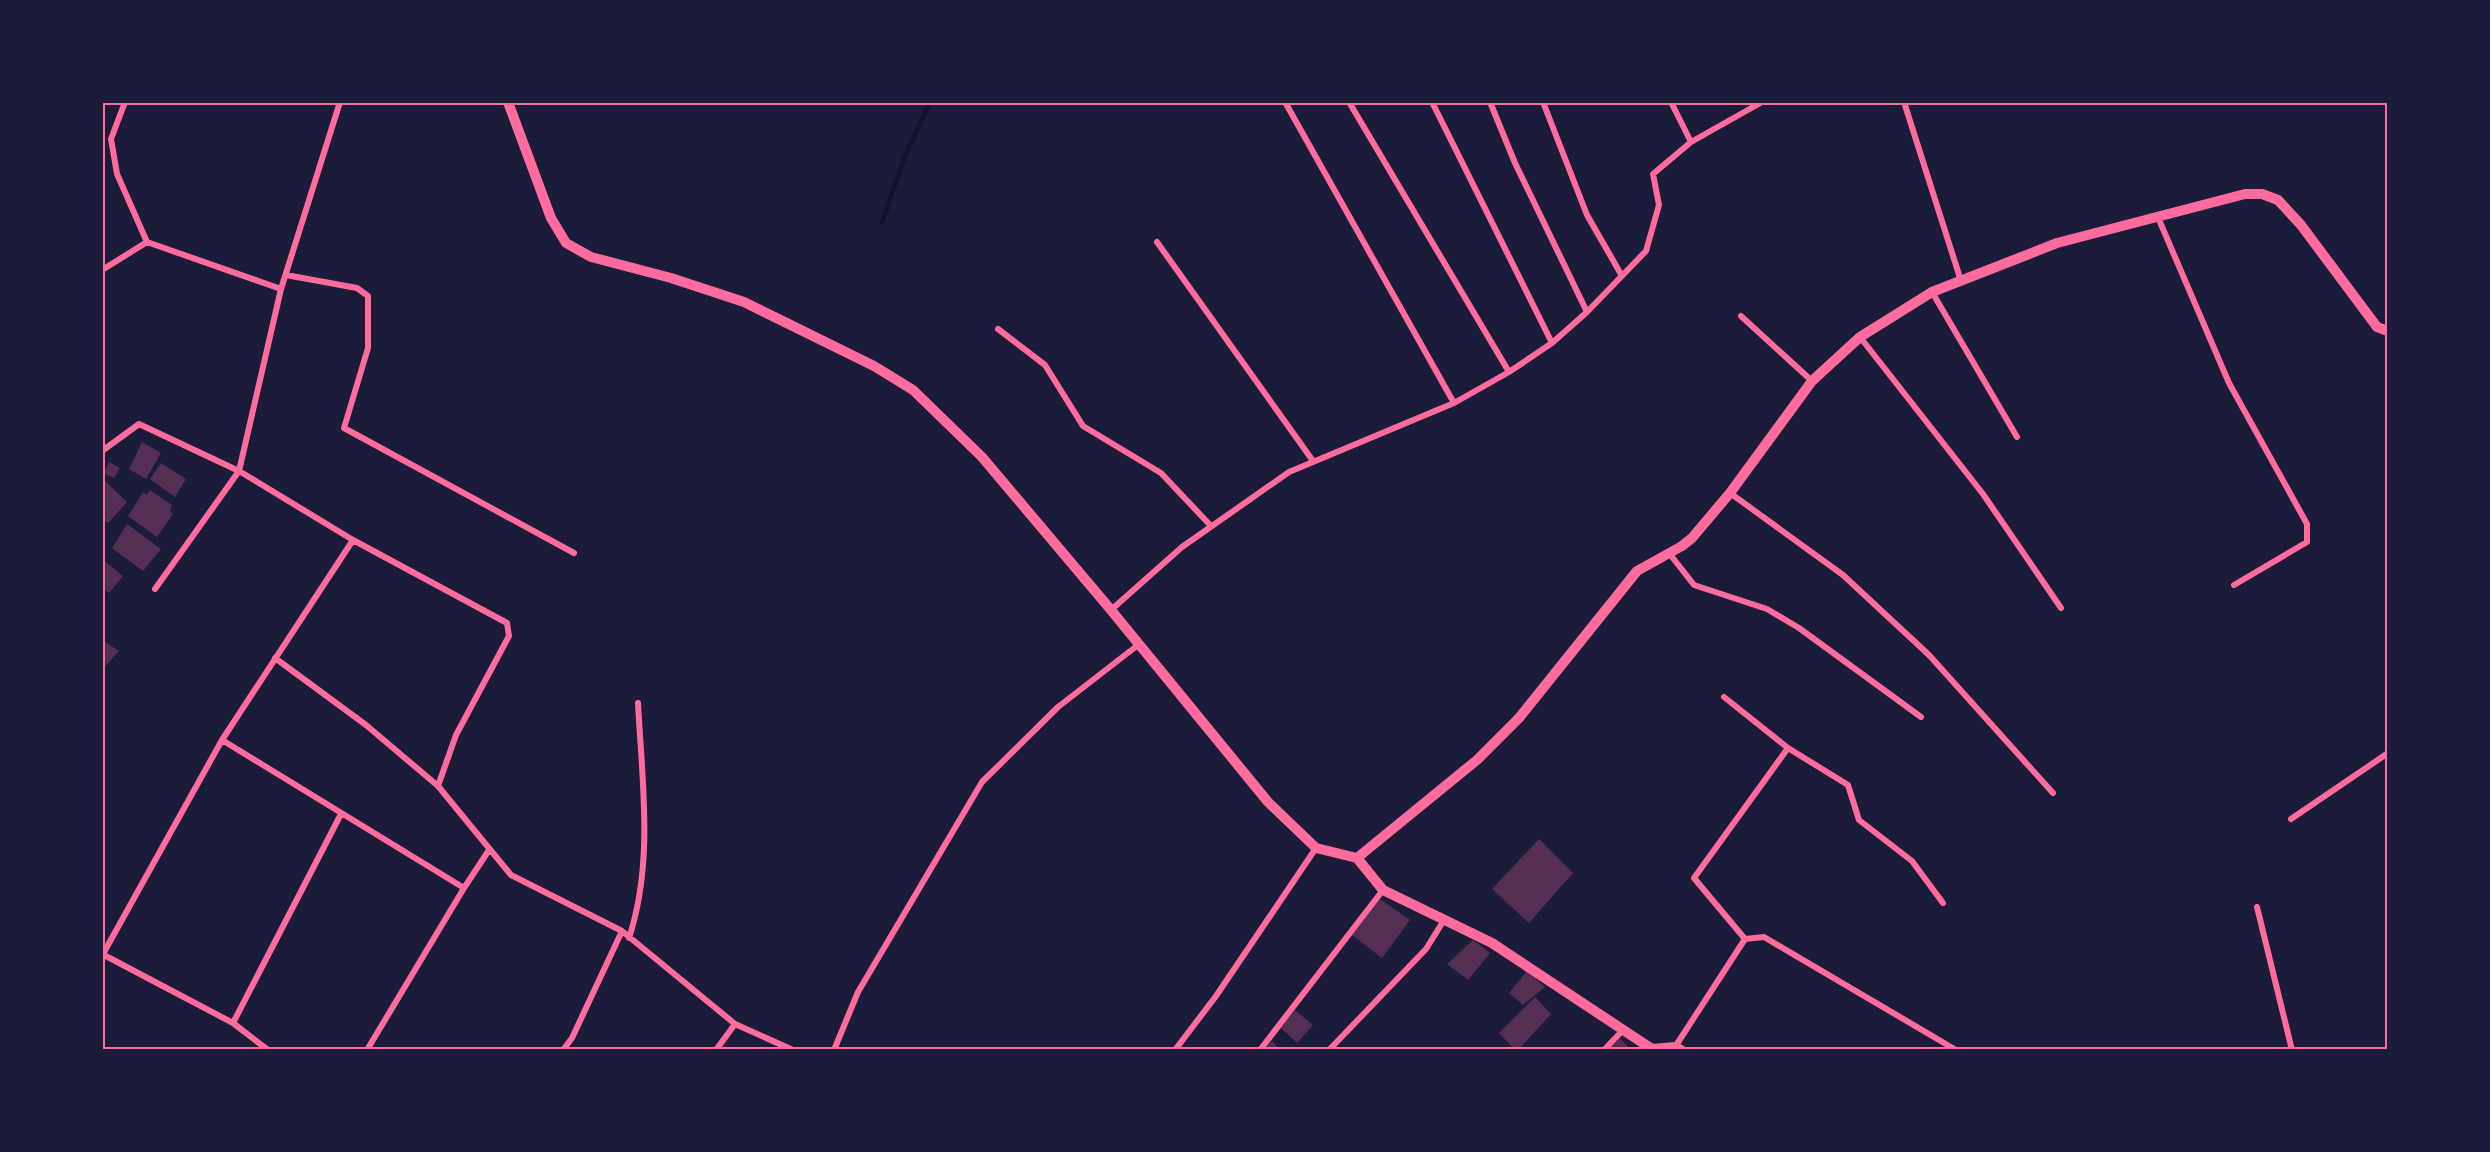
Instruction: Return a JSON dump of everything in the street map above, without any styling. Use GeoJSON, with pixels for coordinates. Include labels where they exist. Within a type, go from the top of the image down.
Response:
{"type":"FeatureCollection","features":[{"type":"Feature","properties":{"kind":"street"},"geometry":{"type":"LineString","coordinates":[[125,102],[111,139],[117,174],[147,242],[281,289]]}},
{"type":"Feature","properties":{"kind":"street"},"geometry":{"type":"LineString","coordinates":[[155,589],[239,471],[281,289],[340,102]]}},
{"type":"Feature","properties":{"kind":"street"},"geometry":{"type":"LineString","coordinates":[[508,102],[551,218],[566,243],[591,257],[670,278],[744,302],[874,366],[913,390],[982,457],[1268,802],[1317,848],[1357,858],[1383,890],[1492,943],[1652,1049],[1678,1049],[1746,939]]}},
{"type":"Feature","properties":{"kind":"street"},"geometry":{"type":"LineString","coordinates":[[1285,102],[1454,403]]}},
{"type":"Feature","properties":{"kind":"street"},"geometry":{"type":"LineString","coordinates":[[1349,102],[1509,372]]}},
{"type":"Feature","properties":{"kind":"street"},"geometry":{"type":"LineString","coordinates":[[1432,102],[1552,343]]}},
{"type":"Feature","properties":{"kind":"street"},"geometry":{"type":"LineString","coordinates":[[1490,102],[1515,163],[1587,312]]}},
{"type":"Feature","properties":{"kind":"street"},"geometry":{"type":"LineString","coordinates":[[1543,102],[1587,215],[1622,276]]}},
{"type":"Feature","properties":{"kind":"street"},"geometry":{"type":"LineString","coordinates":[[1671,102],[1691,142]]}},
{"type":"Feature","properties":{"kind":"street"},"geometry":{"type":"LineString","coordinates":[[1111,610],[1182,547],[1289,472],[1454,403],[1509,372],[1552,343],[1587,312],[1646,251],[1659,205],[1653,174],[1691,142],[1762,102]]}},
{"type":"Feature","properties":{"kind":"street"},"geometry":{"type":"LineString","coordinates":[[1904,102],[1961,281]]}},
{"type":"Feature","properties":{"kind":"street"},"geometry":{"type":"LineString","coordinates":[[1357,858],[1477,760],[1519,718],[1637,571],[1692,538],[1730,493],[1812,381],[1860,337],[1932,292],[2057,243],[2157,215],[2245,194],[2262,194],[2278,200],[2301,225],[2377,327],[2388,331]]}},
{"type":"Feature","properties":{"kind":"street"},"geometry":{"type":"LineString","coordinates":[[2157,215],[2229,384],[2307,524],[2307,542],[2234,585]]}},
{"type":"Feature","properties":{"kind":"street"},"geometry":{"type":"LineString","coordinates":[[102,270],[147,242]]}},
{"type":"Feature","properties":{"kind":"street"},"geometry":{"type":"LineString","coordinates":[[1157,242],[1313,461]]}},
{"type":"Feature","properties":{"kind":"street"},"geometry":{"type":"LineString","coordinates":[[286,275],[357,288],[368,296],[368,348],[344,428],[574,553]]}},
{"type":"Feature","properties":{"kind":"street"},"geometry":{"type":"LineString","coordinates":[[1932,292],[2017,438]]}},
{"type":"Feature","properties":{"kind":"street"},"geometry":{"type":"LineString","coordinates":[[1741,316],[1812,381]]}},
{"type":"Feature","properties":{"kind":"street"},"geometry":{"type":"LineString","coordinates":[[998,329],[1045,365],[1083,426],[1161,473],[1211,526]]}},
{"type":"Feature","properties":{"kind":"street"},"geometry":{"type":"LineString","coordinates":[[1860,337],[1983,494],[2061,608]]}},
{"type":"Feature","properties":{"kind":"street"},"geometry":{"type":"LineString","coordinates":[[102,451],[139,424],[239,471],[353,540],[507,623],[509,636],[456,735],[438,786]]}},
{"type":"Feature","properties":{"kind":"street"},"geometry":{"type":"LineString","coordinates":[[1730,493],[1843,575],[1921,647],[2053,793]]}},
{"type":"Feature","properties":{"kind":"street"},"geometry":{"type":"LineString","coordinates":[[268,1050],[233,1023],[103,954],[222,740],[353,540]]}},
{"type":"Feature","properties":{"kind":"street"},"geometry":{"type":"LineString","coordinates":[[1668,552],[1694,585],[1767,609],[1799,628],[1921,717]]}},
{"type":"Feature","properties":{"kind":"street"},"geometry":{"type":"LineString","coordinates":[[834,1050],[858,992],[982,782],[1058,707],[1138,645]]}},
{"type":"Feature","properties":{"kind":"street"},"geometry":{"type":"LineString","coordinates":[[275,658],[366,725],[438,786],[511,875],[622,931],[735,1024],[793,1050]]}},
{"type":"Feature","properties":{"kind":"street"},"geometry":{"type":"LineString","coordinates":[[1724,697],[1788,748],[1848,785],[1859,820],[1911,861],[1943,903]]}},
{"type":"Feature","properties":{"kind":"street"},"geometry":{"type":"LineString","coordinates":[[629,938],[639,909],[646,846],[638,703]]}},
{"type":"Feature","properties":{"kind":"street"},"geometry":{"type":"LineString","coordinates":[[222,740],[464,888]]}},
{"type":"Feature","properties":{"kind":"street"},"geometry":{"type":"LineString","coordinates":[[1746,939],[1694,878],[1788,748]]}},
{"type":"Feature","properties":{"kind":"street"},"geometry":{"type":"LineString","coordinates":[[2291,819],[2388,753]]}},
{"type":"Feature","properties":{"kind":"street"},"geometry":{"type":"LineString","coordinates":[[233,1023],[341,814]]}},
{"type":"Feature","properties":{"kind":"street"},"geometry":{"type":"LineString","coordinates":[[1175,1050],[1216,996],[1317,848]]}},
{"type":"Feature","properties":{"kind":"street"},"geometry":{"type":"LineString","coordinates":[[367,1050],[489,850]]}},
{"type":"Feature","properties":{"kind":"street"},"geometry":{"type":"LineString","coordinates":[[1260,1050],[1383,890]]}},
{"type":"Feature","properties":{"kind":"street"},"geometry":{"type":"LineString","coordinates":[[2257,907],[2292,1050]]}},
{"type":"Feature","properties":{"kind":"street"},"geometry":{"type":"LineString","coordinates":[[1329,1050],[1426,949],[1444,920]]}},
{"type":"Feature","properties":{"kind":"street"},"geometry":{"type":"LineString","coordinates":[[563,1050],[572,1038],[622,931]]}},
{"type":"Feature","properties":{"kind":"street"},"geometry":{"type":"LineString","coordinates":[[1746,939],[1764,937],[1956,1050]]}},
{"type":"Feature","properties":{"kind":"street"},"geometry":{"type":"LineString","coordinates":[[716,1050],[735,1024]]}},
{"type":"Feature","properties":{"kind":"street"},"geometry":{"type":"LineString","coordinates":[[1604,1050],[1623,1030]]}},
{"type":"Feature","properties":{"kind":"building"},"geometry":{"type":"Polygon","coordinates":[[[142,442],[161,453],[146,479],[129,469],[142,442]]]}},
{"type":"Feature","properties":{"kind":"building"},"geometry":{"type":"Polygon","coordinates":[[[109,462],[120,468],[114,478],[104,473],[109,462]]]}},
{"type":"Feature","properties":{"kind":"building"},"geometry":{"type":"Polygon","coordinates":[[[161,463],[186,479],[175,497],[150,479],[161,463]]]}},
{"type":"Feature","properties":{"kind":"building"},"geometry":{"type":"Polygon","coordinates":[[[102,478],[127,502],[108,523],[102,519],[102,478]]]}},
{"type":"Feature","properties":{"kind":"building"},"geometry":{"type":"Polygon","coordinates":[[[150,490],[172,505],[170,511],[173,514],[157,537],[128,516],[143,492],[147,495],[150,490]]]}},
{"type":"Feature","properties":{"kind":"building"},"geometry":{"type":"Polygon","coordinates":[[[127,524],[161,549],[143,571],[112,548],[127,524]]]}},
{"type":"Feature","properties":{"kind":"building"},"geometry":{"type":"Polygon","coordinates":[[[103,560],[123,576],[109,593],[102,588],[103,560]]]}},
{"type":"Feature","properties":{"kind":"building"},"geometry":{"type":"Polygon","coordinates":[[[102,640],[119,651],[102,670],[102,640]]]}},
{"type":"Feature","properties":{"kind":"building"},"geometry":{"type":"Polygon","coordinates":[[[1539,839],[1573,873],[1529,923],[1492,889],[1539,839]]]}},
{"type":"Feature","properties":{"kind":"building"},"geometry":{"type":"Polygon","coordinates":[[[1380,899],[1410,920],[1382,958],[1352,935],[1380,899]]]}},
{"type":"Feature","properties":{"kind":"building"},"geometry":{"type":"Polygon","coordinates":[[[1473,940],[1490,953],[1468,980],[1447,964],[1473,940]]]}},
{"type":"Feature","properties":{"kind":"building"},"geometry":{"type":"Polygon","coordinates":[[[1527,971],[1545,987],[1523,1005],[1509,993],[1527,971]]]}},
{"type":"Feature","properties":{"kind":"building"},"geometry":{"type":"Polygon","coordinates":[[[1535,997],[1551,1014],[1518,1050],[1515,1050],[1499,1033],[1535,997]]]}},
{"type":"Feature","properties":{"kind":"building"},"geometry":{"type":"Polygon","coordinates":[[[1295,1010],[1313,1025],[1297,1043],[1281,1028],[1295,1010]]]}},
{"type":"Feature","properties":{"kind":"building"},"geometry":{"type":"Polygon","coordinates":[[[1620,1038],[1631,1050],[1609,1050],[1620,1038]]]}},
{"type":"Feature","properties":{"kind":"building"},"geometry":{"type":"Polygon","coordinates":[[[1272,1041],[1280,1050],[1265,1050],[1272,1041]]]}},
{"type":"Feature","properties":{"kind":"waterway"},"geometry":{"type":"LineString","coordinates":[[882,222],[903,161],[930,102]]}}]}
